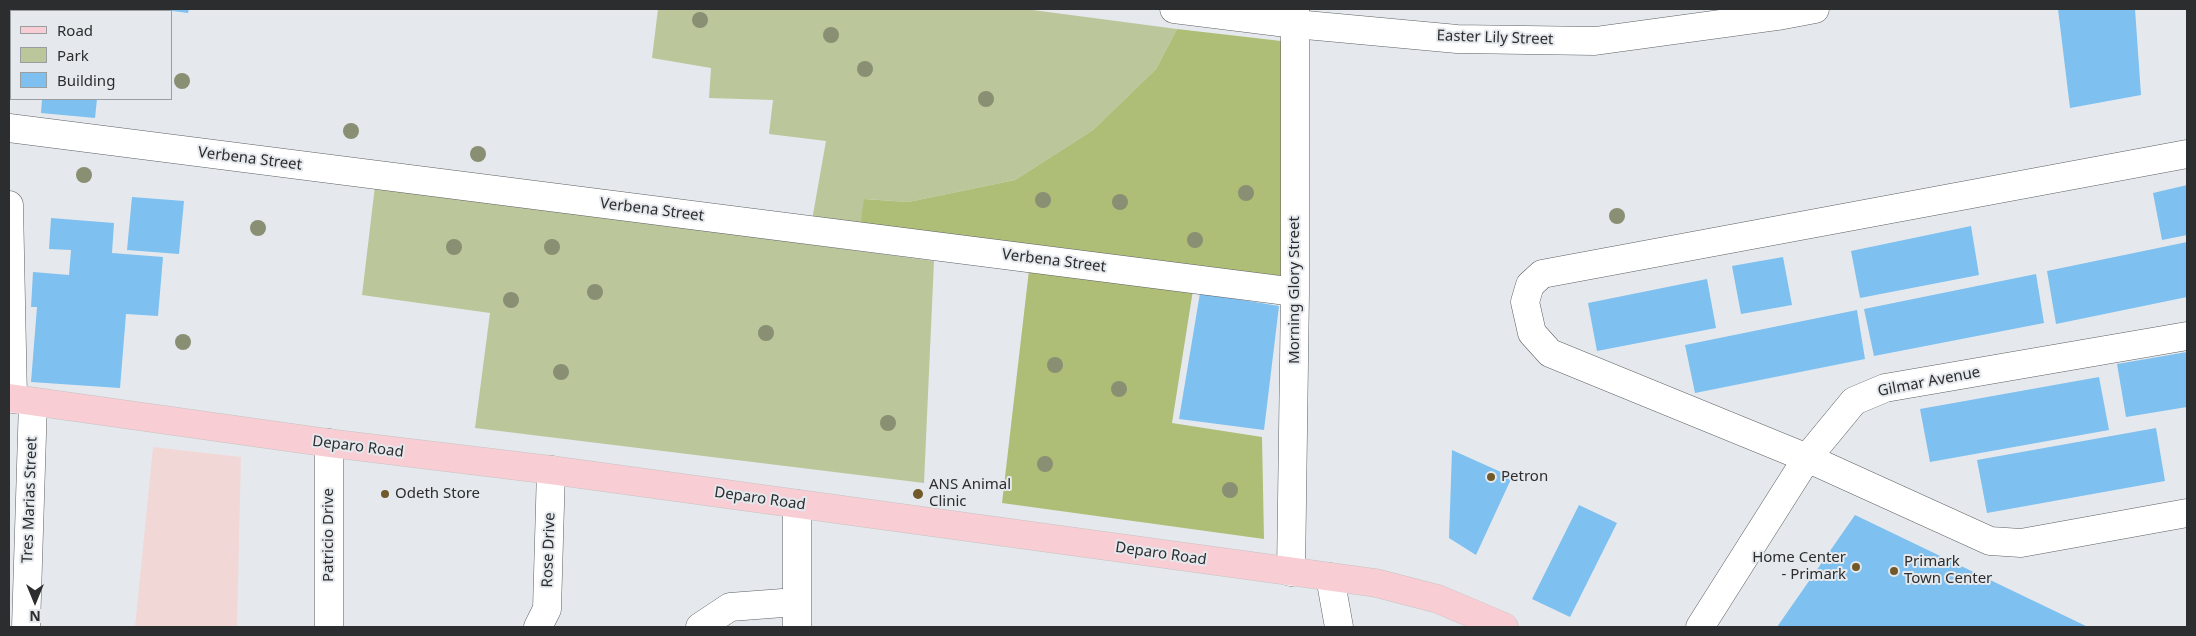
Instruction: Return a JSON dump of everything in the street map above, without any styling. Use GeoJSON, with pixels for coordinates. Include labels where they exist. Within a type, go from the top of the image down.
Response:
{"type":"FeatureCollection","features":[{"type":"Feature","properties":{"kind":"main road","name":"Deparo Road"},"geometry":{"type":"LineString","coordinates":[[18,400],[329,443],[551,470],[1330,577],[1406,590],[1438,599],[1504,627]]}},
{"type":"Feature","properties":{"kind":"street","name":"Easter Lily Street"},"geometry":{"type":"LineString","coordinates":[[1174,9],[1295,16],[1457,39],[1595,40],[1778,16],[1815,9]]}},
{"type":"Feature","properties":{"kind":"street","name":"Morning Glory Street"},"geometry":{"type":"LineString","coordinates":[[1291,572],[1295,292],[1295,16]]}},
{"type":"Feature","properties":{"kind":"street","name":"Verbena Street"},"geometry":{"type":"LineString","coordinates":[[9,128],[1295,292]]}},
{"type":"Feature","properties":{"kind":"street"},"geometry":{"type":"LineString","coordinates":[[2187,154],[1542,274],[1530,285],[1525,302],[1532,333],[1550,353],[1807,458],[1990,541],[2021,543],[2187,513]]}},
{"type":"Feature","properties":{"kind":"street","name":"Tres Marias Street"},"geometry":{"type":"LineString","coordinates":[[9,205],[26,627]]}},
{"type":"Feature","properties":{"kind":"street","name":"Gilmar Avenue"},"geometry":{"type":"LineString","coordinates":[[1700,627],[1807,458],[1854,401],[1885,388],[2187,336]]}},
{"type":"Feature","properties":{"kind":"street","name":"Patricio Drive"},"geometry":{"type":"LineString","coordinates":[[329,443],[329,627]]}},
{"type":"Feature","properties":{"kind":"street","name":"Rose Drive"},"geometry":{"type":"LineString","coordinates":[[538,627],[547,609],[551,470]]}},
{"type":"Feature","properties":{"kind":"street"},"geometry":{"type":"LineString","coordinates":[[700,627],[730,607],[796,614],[797,504]]}},
{"type":"Feature","properties":{"kind":"street"},"geometry":{"type":"LineString","coordinates":[[1330,577],[1339,627]]}},
{"type":"Feature","properties":{"kind":"shaded area"},"geometry":{"type":"Polygon","coordinates":[[[153,447],[241,457],[237,627],[135,627],[153,447]]]}},
{"type":"Feature","properties":{"kind":"green space"},"geometry":{"type":"Polygon","coordinates":[[[658,9],[1025,9],[1177,29],[1156,69],[1093,130],[1015,180],[908,202],[865,199],[860,227],[812,220],[826,141],[769,134],[773,100],[709,98],[711,68],[652,58],[658,9]]]}},
{"type":"Feature","properties":{"kind":"green space"},"geometry":{"type":"Polygon","coordinates":[[[1177,29],[1281,41],[1282,276],[860,227],[864,199],[908,202],[1015,180],[1093,130],[1156,69],[1177,29]]]}},
{"type":"Feature","properties":{"kind":"green space"},"geometry":{"type":"Polygon","coordinates":[[[375,186],[934,261],[924,483],[475,428],[490,313],[362,295],[375,186]]]}},
{"type":"Feature","properties":{"kind":"green space"},"geometry":{"type":"Polygon","coordinates":[[[1029,270],[1193,290],[1172,423],[1262,437],[1264,539],[1002,503],[1029,270]]]}},
{"type":"Feature","properties":{"kind":"building"},"geometry":{"type":"Polygon","coordinates":[[[94,9],[120,9],[120,10],[94,9]]]}},
{"type":"Feature","properties":{"kind":"building"},"geometry":{"type":"Polygon","coordinates":[[[158,9],[189,9],[188,13],[158,9]]]}},
{"type":"Feature","properties":{"kind":"building"},"geometry":{"type":"Polygon","coordinates":[[[2058,9],[2135,9],[2141,95],[2070,108],[2058,9]]]}},
{"type":"Feature","properties":{"kind":"building"},"geometry":{"type":"Polygon","coordinates":[[[42,100],[97,100],[95,118],[41,113],[42,100]]]}},
{"type":"Feature","properties":{"kind":"building"},"geometry":{"type":"Polygon","coordinates":[[[2187,185],[2187,235],[2162,240],[2153,193],[2187,185]]]}},
{"type":"Feature","properties":{"kind":"building"},"geometry":{"type":"Polygon","coordinates":[[[132,197],[184,201],[179,254],[127,250],[132,197]]]}},
{"type":"Feature","properties":{"kind":"building"},"geometry":{"type":"Polygon","coordinates":[[[51,218],[114,223],[112,253],[163,257],[158,316],[126,314],[120,388],[31,382],[37,307],[31,307],[33,272],[69,275],[71,250],[49,249],[51,218]]]}},
{"type":"Feature","properties":{"kind":"building"},"geometry":{"type":"Polygon","coordinates":[[[1971,226],[1979,275],[1860,298],[1851,251],[1971,226]]]}},
{"type":"Feature","properties":{"kind":"building"},"geometry":{"type":"Polygon","coordinates":[[[2187,242],[2187,297],[2056,324],[2047,271],[2187,242]]]}},
{"type":"Feature","properties":{"kind":"building"},"geometry":{"type":"Polygon","coordinates":[[[1783,257],[1792,305],[1741,314],[1732,266],[1783,257]]]}},
{"type":"Feature","properties":{"kind":"building"},"geometry":{"type":"Polygon","coordinates":[[[2036,274],[2044,323],[1874,356],[1864,309],[2036,274]]]}},
{"type":"Feature","properties":{"kind":"building"},"geometry":{"type":"Polygon","coordinates":[[[1707,279],[1716,328],[1597,351],[1588,303],[1707,279]]]}},
{"type":"Feature","properties":{"kind":"building"},"geometry":{"type":"Polygon","coordinates":[[[1200,293],[1279,306],[1264,430],[1179,419],[1200,293]]]}},
{"type":"Feature","properties":{"kind":"building"},"geometry":{"type":"Polygon","coordinates":[[[1857,310],[1865,359],[1695,393],[1685,345],[1857,310]]]}},
{"type":"Feature","properties":{"kind":"building"},"geometry":{"type":"Polygon","coordinates":[[[2187,352],[2187,407],[2126,417],[2117,364],[2187,352]]]}},
{"type":"Feature","properties":{"kind":"building"},"geometry":{"type":"Polygon","coordinates":[[[2099,377],[2109,430],[1930,462],[1920,409],[2099,377]]]}},
{"type":"Feature","properties":{"kind":"building"},"geometry":{"type":"Polygon","coordinates":[[[2156,428],[2165,481],[1987,513],[1977,460],[2156,428]]]}},
{"type":"Feature","properties":{"kind":"building"},"geometry":{"type":"Polygon","coordinates":[[[1452,450],[1512,477],[1476,555],[1449,538],[1452,450]]]}},
{"type":"Feature","properties":{"kind":"building"},"geometry":{"type":"Polygon","coordinates":[[[1579,505],[1617,523],[1570,617],[1532,599],[1579,505]]]}},
{"type":"Feature","properties":{"kind":"building","name":"Primark Town Center"},"geometry":{"type":"Polygon","coordinates":[[[1855,515],[2088,627],[1777,627],[1855,515]]]}},
{"type":"Feature","properties":{"kind":"place","name":"Petron"},"geometry":{"type":"Point","coordinates":[1491,477]}},
{"type":"Feature","properties":{"kind":"place","name":"Odeth Store"},"geometry":{"type":"Point","coordinates":[385,494]}},
{"type":"Feature","properties":{"kind":"place","name":"ANS Animal Clinic"},"geometry":{"type":"Point","coordinates":[918,494]}},
{"type":"Feature","properties":{"kind":"place","name":"Home Center - Primark"},"geometry":{"type":"Point","coordinates":[1856,567]}},
{"type":"Feature","properties":{"kind":"place","name":"Primark Town Center"},"geometry":{"type":"Point","coordinates":[1894,571]}}]}
